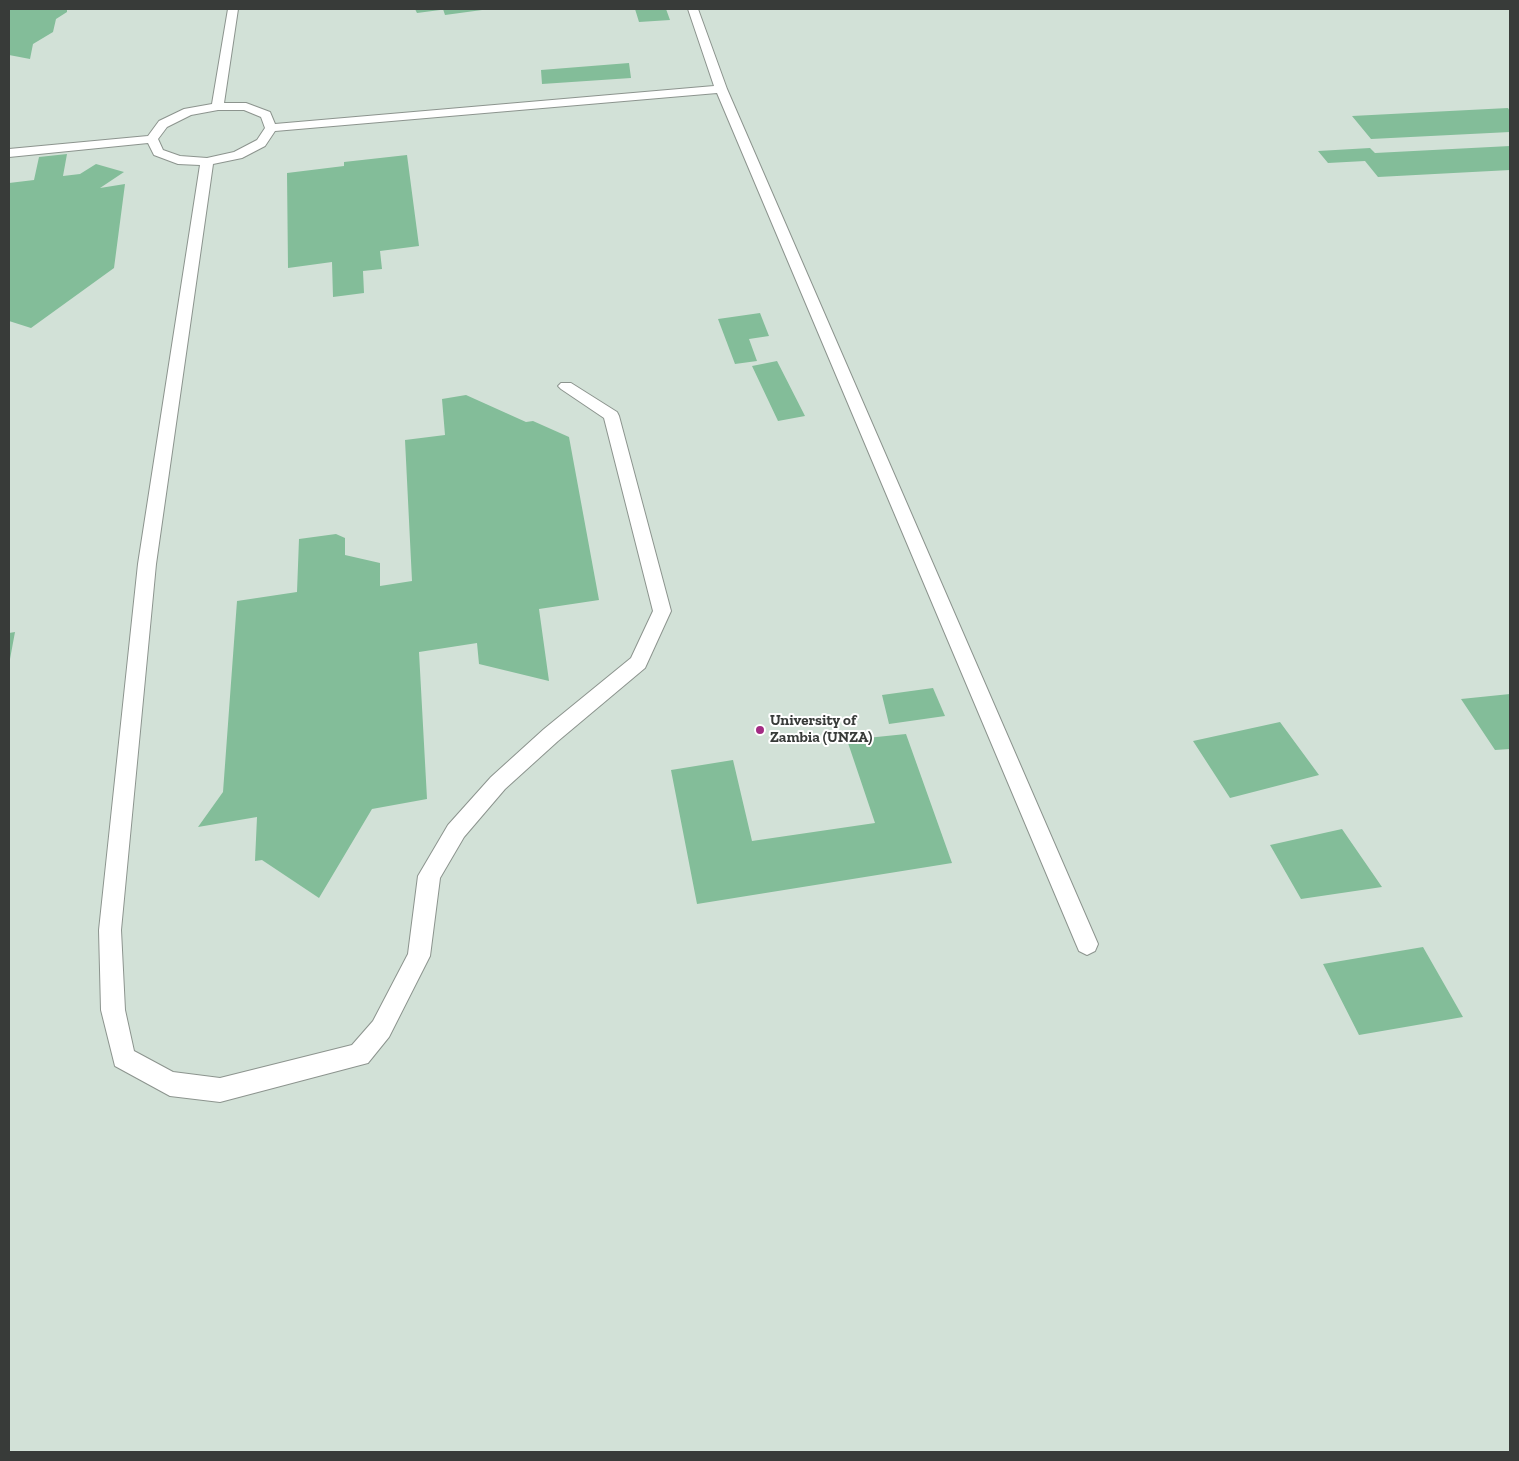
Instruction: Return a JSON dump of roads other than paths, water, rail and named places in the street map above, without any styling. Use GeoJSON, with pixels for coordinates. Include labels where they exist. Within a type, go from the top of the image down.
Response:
{"type":"FeatureCollection","features":[{"type":"Feature","properties":{"kind":"lane"},"geometry":{"type":"LineString","coordinates":[[218,106],[233,9]]}},
{"type":"Feature","properties":{"kind":"lane"},"geometry":{"type":"LineString","coordinates":[[693,9],[721,89],[1087,944]]}},
{"type":"Feature","properties":{"kind":"lane"},"geometry":{"type":"LineString","coordinates":[[271,128],[721,89]]}},
{"type":"Feature","properties":{"kind":"lane"},"geometry":{"type":"LineString","coordinates":[[9,153],[152,139],[163,124],[188,112],[218,106],[246,107],[266,115],[271,128]]}},
{"type":"Feature","properties":{"kind":"lane"},"geometry":{"type":"LineString","coordinates":[[152,139],[158,152],[178,160],[206,162],[238,155],[254,147],[261,143],[271,128]]}},
{"type":"Feature","properties":{"kind":"lane"},"geometry":{"type":"LineString","coordinates":[[206,162],[147,564],[110,930],[112,1010],[124,1058],[170,1084],[220,1090],[360,1055],[381,1029],[419,956],[429,876],[456,831],[498,783],[551,735],[638,663],[662,611],[614,426],[611,416],[566,386]]}},
{"type":"Feature","properties":{"kind":"place","name":"University of Zambia (UNZA)"},"geometry":{"type":"Point","coordinates":[760,730]}}]}
